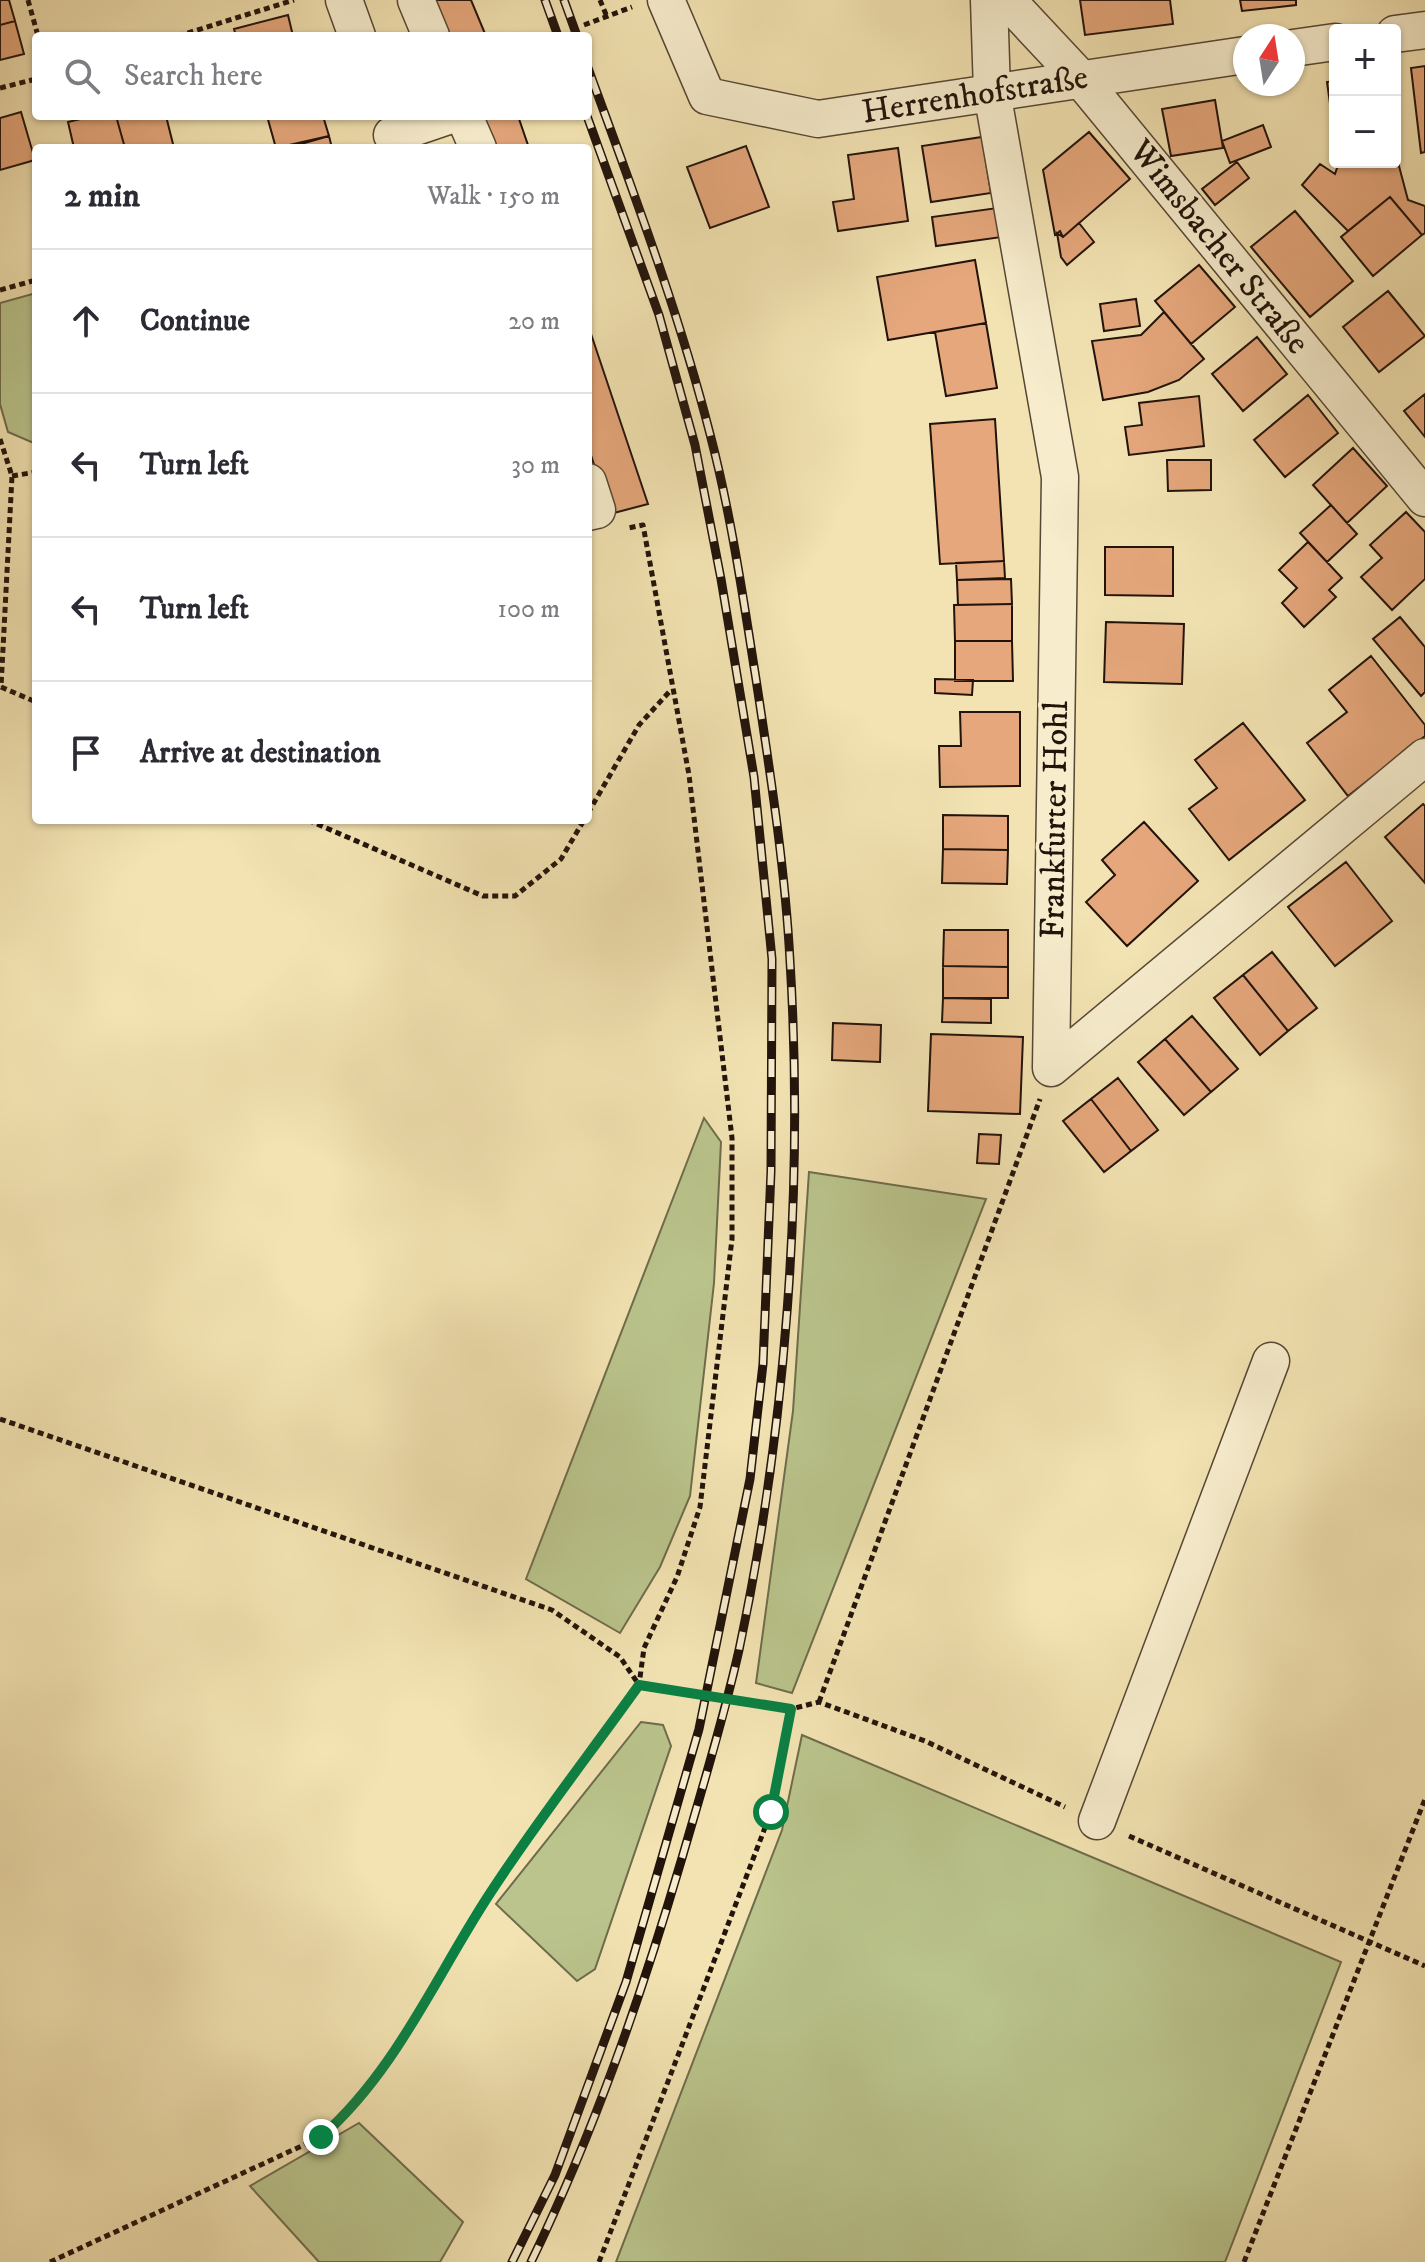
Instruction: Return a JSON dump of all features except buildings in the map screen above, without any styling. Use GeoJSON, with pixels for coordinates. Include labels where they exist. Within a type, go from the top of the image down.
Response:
{"type":"FeatureCollection","features":[{"type":"Feature","properties":{"kind":"street"},"geometry":{"type":"LineString","coordinates":[[344,0],[356,32]]}},
{"type":"Feature","properties":{"kind":"street"},"geometry":{"type":"LineString","coordinates":[[416,0],[429,32]]}},
{"type":"Feature","properties":{"kind":"street"},"geometry":{"type":"LineString","coordinates":[[989,0],[992,92]]}},
{"type":"Feature","properties":{"kind":"street","name":"Wimsbacher Straße"},"geometry":{"type":"LineString","coordinates":[[1007,0],[1080,78],[1425,498]]}},
{"type":"Feature","properties":{"kind":"street","name":"Herrenhofstraße"},"geometry":{"type":"LineString","coordinates":[[656,1],[707,96],[818,119],[1233,57]]}},
{"type":"Feature","properties":{"kind":"street"},"geometry":{"type":"LineString","coordinates":[[1401,33],[1425,30]]}},
{"type":"Feature","properties":{"kind":"street"},"geometry":{"type":"LineString","coordinates":[[1305,46],[1329,43]]}},
{"type":"Feature","properties":{"kind":"street","name":"Frankfurter Hohl"},"geometry":{"type":"LineString","coordinates":[[992,92],[1060,477],[1051,1068]]}},
{"type":"Feature","properties":{"kind":"street"},"geometry":{"type":"LineString","coordinates":[[391,133],[435,120]]}},
{"type":"Feature","properties":{"kind":"street"},"geometry":{"type":"LineString","coordinates":[[466,120],[476,144]]}},
{"type":"Feature","properties":{"kind":"street"},"geometry":{"type":"LineString","coordinates":[[592,494],[597,510],[592,511]]}},
{"type":"Feature","properties":{"kind":"street"},"geometry":{"type":"LineString","coordinates":[[1051,1068],[1425,757]]}},
{"type":"Feature","properties":{"kind":"street"},"geometry":{"type":"LineString","coordinates":[[1097,1821],[1271,1361]]}},
{"type":"Feature","properties":{"kind":"path"},"geometry":{"type":"LineString","coordinates":[[28,0],[37,32]]}},
{"type":"Feature","properties":{"kind":"path"},"geometry":{"type":"LineString","coordinates":[[191,32],[294,0]]}},
{"type":"Feature","properties":{"kind":"path"},"geometry":{"type":"LineString","coordinates":[[600,0],[607,17]]}},
{"type":"Feature","properties":{"kind":"path"},"geometry":{"type":"LineString","coordinates":[[584,25],[656,1]]}},
{"type":"Feature","properties":{"kind":"path"},"geometry":{"type":"LineString","coordinates":[[0,88],[32,80]]}},
{"type":"Feature","properties":{"kind":"path"},"geometry":{"type":"LineString","coordinates":[[0,290],[32,281]]}},
{"type":"Feature","properties":{"kind":"path"},"geometry":{"type":"LineString","coordinates":[[0,439],[12,476],[1,687],[32,700]]}},
{"type":"Feature","properties":{"kind":"path"},"geometry":{"type":"LineString","coordinates":[[12,476],[32,473]]}},
{"type":"Feature","properties":{"kind":"path"},"geometry":{"type":"LineString","coordinates":[[50,2262],[321,2137],[351,2111],[377,2080],[488,1896],[639,1685],[644,1648],[677,1577],[700,1507],[732,1239],[732,1138],[689,775],[643,525]]}},
{"type":"Feature","properties":{"kind":"path"},"geometry":{"type":"LineString","coordinates":[[592,806],[639,725],[671,690]]}},
{"type":"Feature","properties":{"kind":"path"},"geometry":{"type":"LineString","coordinates":[[317,824],[483,896],[515,896],[561,859],[582,824]]}},
{"type":"Feature","properties":{"kind":"path"},"geometry":{"type":"LineString","coordinates":[[819,1702],[1051,1068]]}},
{"type":"Feature","properties":{"kind":"path"},"geometry":{"type":"LineString","coordinates":[[0,1419],[552,1610],[620,1657],[639,1685],[791,1709],[771,1812],[599,2262]]}},
{"type":"Feature","properties":{"kind":"path"},"geometry":{"type":"LineString","coordinates":[[1244,2262],[1425,1799]]}},
{"type":"Feature","properties":{"kind":"green space"},"geometry":{"type":"Polygon","coordinates":[[[32,294],[32,442],[8,432],[0,404],[0,303],[32,294]]]}},
{"type":"Feature","properties":{"kind":"green space"},"geometry":{"type":"Polygon","coordinates":[[[704,1118],[721,1142],[714,1283],[690,1496],[660,1567],[620,1633],[526,1579],[704,1118]]]}},
{"type":"Feature","properties":{"kind":"green space"},"geometry":{"type":"Polygon","coordinates":[[[809,1172],[986,1199],[792,1693],[756,1683],[793,1411],[809,1172]]]}},
{"type":"Feature","properties":{"kind":"green space"},"geometry":{"type":"Polygon","coordinates":[[[641,1722],[663,1725],[671,1746],[595,1969],[577,1981],[496,1904],[641,1722]]]}},
{"type":"Feature","properties":{"kind":"green space"},"geometry":{"type":"Polygon","coordinates":[[[802,1735],[1341,1962],[1225,2262],[616,2262],[782,1830],[802,1735]]]}},
{"type":"Feature","properties":{"kind":"green space"},"geometry":{"type":"Polygon","coordinates":[[[359,2123],[463,2222],[440,2262],[319,2262],[250,2186],[359,2123]]]}},
{"type":"Feature","properties":{"kind":"railway"},"geometry":{"type":"LineString","coordinates":[[545,0],[557,32]]}},
{"type":"Feature","properties":{"kind":"railway"},"geometry":{"type":"LineString","coordinates":[[564,0],[576,32]]}},
{"type":"Feature","properties":{"kind":"railway"},"geometry":{"type":"LineString","coordinates":[[531,2262],[596,2114],[633,2013],[682,1858],[733,1676],[769,1481],[779,1394],[787,1307],[795,1133],[788,926],[781,855],[736,556],[717,464],[684,341],[592,79]]}},
{"type":"Feature","properties":{"kind":"railway"},"geometry":{"type":"LineString","coordinates":[[512,2262],[555,2175],[626,1982],[699,1729],[750,1479],[763,1364],[771,1171],[772,959],[754,777],[721,579],[695,445],[659,315],[588,120]]}},
{"type":"Feature","properties":{"kind":"route"},"geometry":{"type":"LineString","coordinates":[[321,2137],[351,2111],[377,2080],[488,1896],[639,1685],[791,1709],[771,1812]]}}]}
